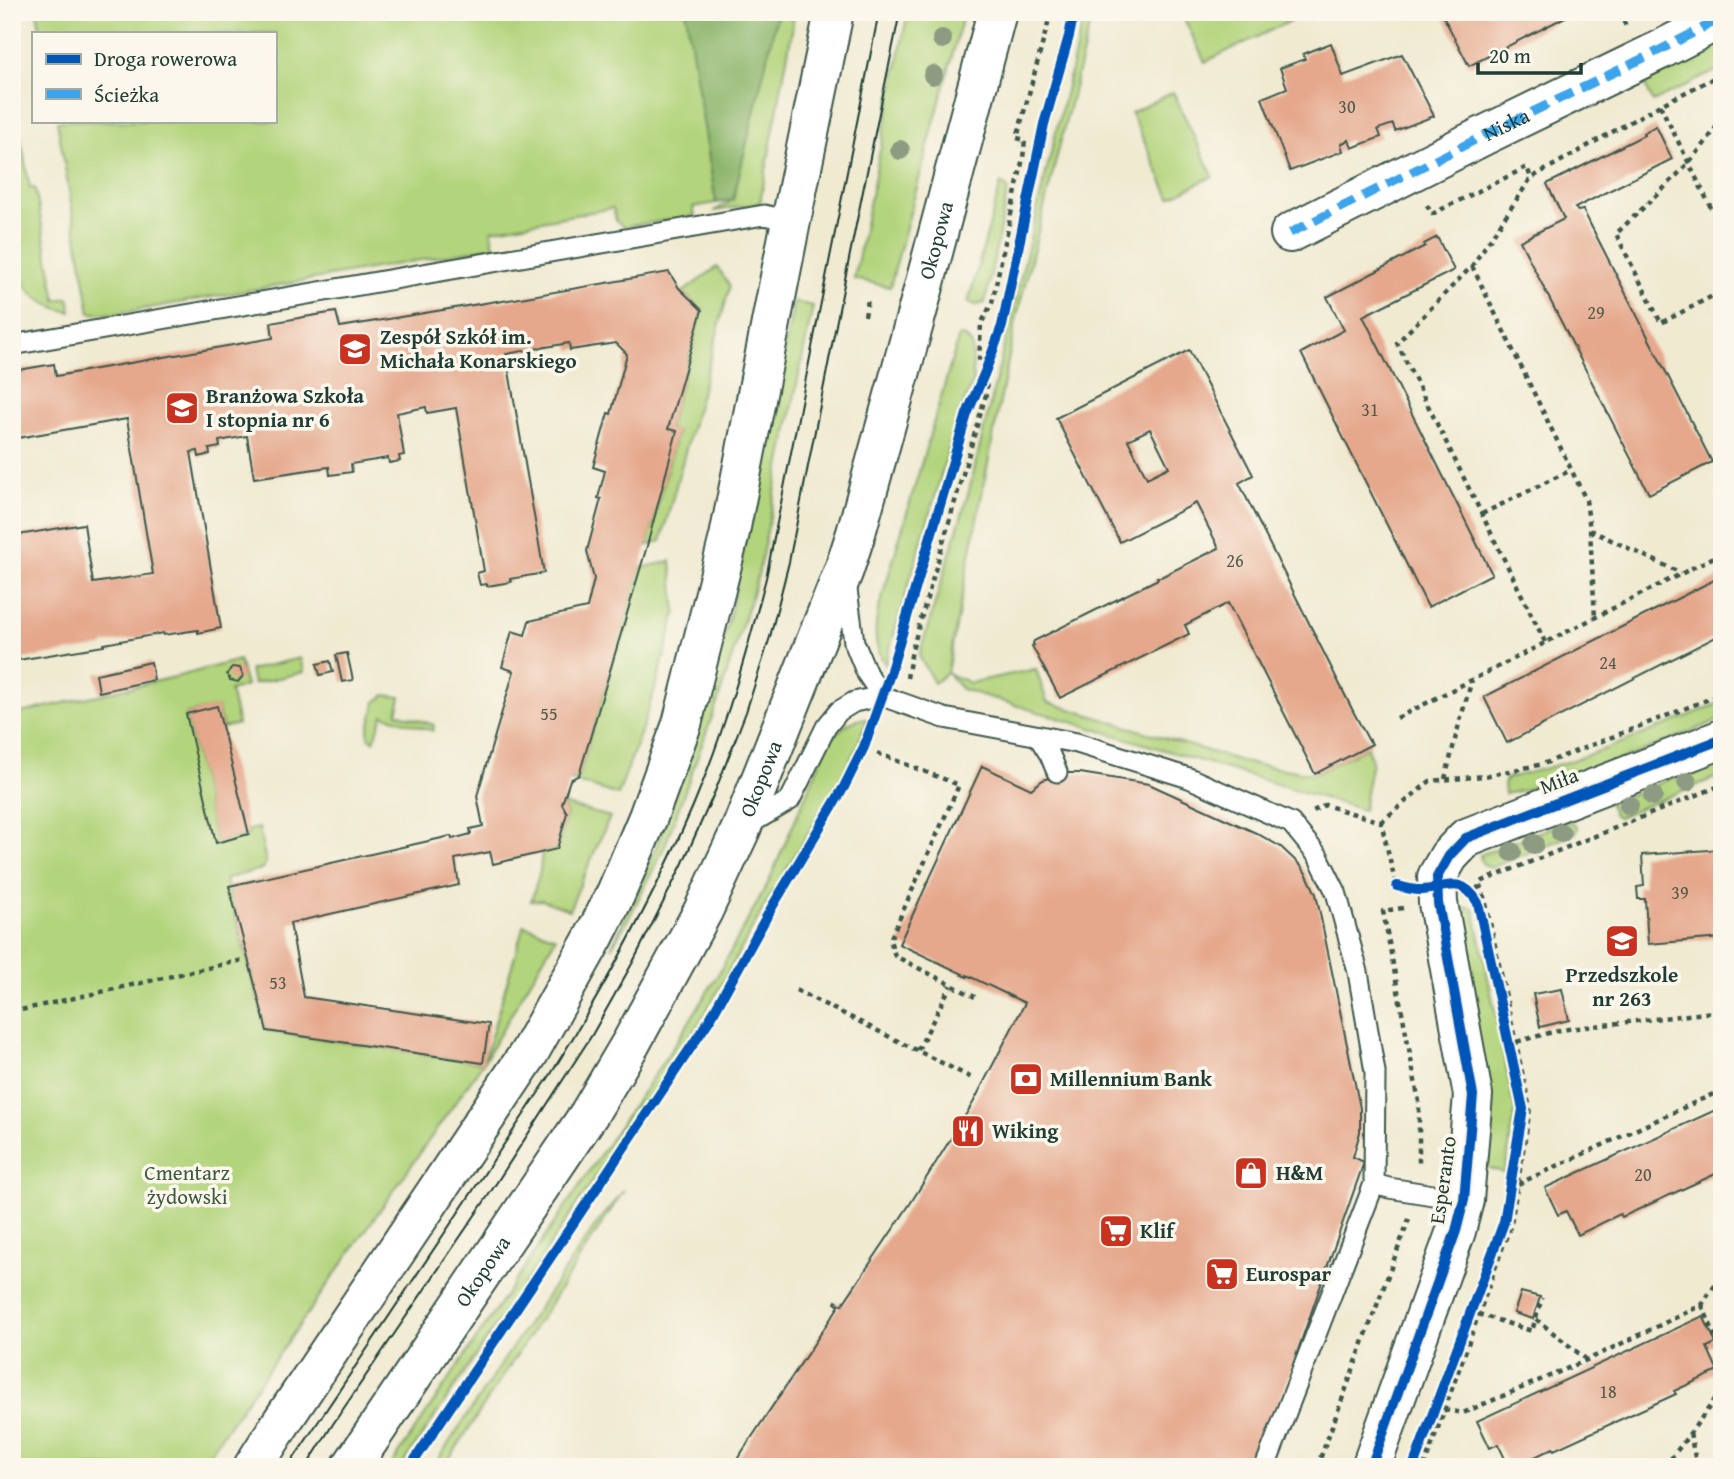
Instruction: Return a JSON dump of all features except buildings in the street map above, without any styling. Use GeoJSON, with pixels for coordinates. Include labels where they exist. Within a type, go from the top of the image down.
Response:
{"type":"FeatureCollection","features":[{"type":"Feature","properties":{"kind":"main road"},"geometry":{"type":"LineString","coordinates":[[253,1467],[530,1053],[594,937],[634,851],[682,724],[729,537],[834,12]]}},
{"type":"Feature","properties":{"kind":"main road","name":"Okopowa"},"geometry":{"type":"LineString","coordinates":[[351,1467],[589,1114],[703,911],[741,829],[844,570],[856,533],[997,12]]}},
{"type":"Feature","properties":{"kind":"main road","name":"Niska"},"geometry":{"type":"LineString","coordinates":[[1290,233],[1722,18]]}},
{"type":"Feature","properties":{"kind":"main road","name":"Miła"},"geometry":{"type":"LineString","coordinates":[[1437,887],[1437,877],[1443,866],[1466,838],[1722,739]]}},
{"type":"Feature","properties":{"kind":"main road","name":"Esperanto"},"geometry":{"type":"LineString","coordinates":[[1371,1467],[1456,1231],[1464,1200],[1473,1095],[1437,887]]}},
{"type":"Feature","properties":{"kind":"lane"},"geometry":{"type":"LineString","coordinates":[[12,345],[764,215],[791,221]]}},
{"type":"Feature","properties":{"kind":"lane"},"geometry":{"type":"LineString","coordinates":[[844,570],[853,642],[867,674],[882,696]]}},
{"type":"Feature","properties":{"kind":"lane"},"geometry":{"type":"LineString","coordinates":[[741,829],[790,800],[826,727],[839,711],[854,702],[882,696],[944,718],[1077,743],[1189,778],[1291,823],[1318,856],[1336,892],[1358,972],[1375,1072],[1374,1184],[1265,1467]]}},
{"type":"Feature","properties":{"kind":"lane"},"geometry":{"type":"LineString","coordinates":[[1038,736],[1057,772]]}},
{"type":"Feature","properties":{"kind":"lane"},"geometry":{"type":"LineString","coordinates":[[1374,1184],[1464,1200]]}},
{"type":"Feature","properties":{"kind":"path"},"geometry":{"type":"LineString","coordinates":[[905,687],[912,650],[987,391],[985,372],[979,361],[981,324],[992,303],[1023,158],[1025,140],[1017,138],[1051,12]]}},
{"type":"Feature","properties":{"kind":"path"},"geometry":{"type":"LineString","coordinates":[[1545,642],[1396,343],[1472,265],[1531,178],[1660,104],[1722,74]]}},
{"type":"Feature","properties":{"kind":"path"},"geometry":{"type":"LineString","coordinates":[[1660,104],[1722,230]]}},
{"type":"Feature","properties":{"kind":"path"},"geometry":{"type":"LineString","coordinates":[[1722,117],[1688,162],[1616,234],[1661,323],[1722,291]]}},
{"type":"Feature","properties":{"kind":"path"},"geometry":{"type":"LineString","coordinates":[[1716,127],[1722,138]]}},
{"type":"Feature","properties":{"kind":"path"},"geometry":{"type":"LineString","coordinates":[[1411,172],[1432,214],[1527,167],[1531,178]]}},
{"type":"Feature","properties":{"kind":"path"},"geometry":{"type":"LineString","coordinates":[[1472,265],[1586,500],[1595,618]]}},
{"type":"Feature","properties":{"kind":"path"},"geometry":{"type":"LineString","coordinates":[[864,316],[868,300]]}},
{"type":"Feature","properties":{"kind":"path"},"geometry":{"type":"LineString","coordinates":[[975,394],[990,360]]}},
{"type":"Feature","properties":{"kind":"path"},"geometry":{"type":"LineString","coordinates":[[1482,514],[1571,470]]}},
{"type":"Feature","properties":{"kind":"path"},"geometry":{"type":"LineString","coordinates":[[1590,530],[1682,573]]}},
{"type":"Feature","properties":{"kind":"path"},"geometry":{"type":"LineString","coordinates":[[1396,718],[1722,553]]}},
{"type":"Feature","properties":{"kind":"path"},"geometry":{"type":"LineString","coordinates":[[1445,779],[1472,679]]}},
{"type":"Feature","properties":{"kind":"path"},"geometry":{"type":"LineString","coordinates":[[1381,822],[1430,781],[1485,776],[1543,764],[1722,694]]}},
{"type":"Feature","properties":{"kind":"path"},"geometry":{"type":"LineString","coordinates":[[877,753],[960,785],[890,940],[895,956],[975,997]]}},
{"type":"Feature","properties":{"kind":"path"},"geometry":{"type":"LineString","coordinates":[[1424,1467],[1440,1408],[1504,1222],[1523,1109],[1485,899],[1479,884],[1722,785]]}},
{"type":"Feature","properties":{"kind":"path"},"geometry":{"type":"LineString","coordinates":[[1291,823],[1325,805],[1381,822]]}},
{"type":"Feature","properties":{"kind":"path"},"geometry":{"type":"LineString","coordinates":[[1381,822],[1402,908]]}},
{"type":"Feature","properties":{"kind":"path"},"geometry":{"type":"LineString","coordinates":[[1396,886],[1419,890],[1460,886],[1473,894],[1478,903],[1530,1109],[1511,1224],[1478,1314],[1413,1467]]}},
{"type":"Feature","properties":{"kind":"path"},"geometry":{"type":"LineString","coordinates":[[12,1012],[243,960]]}},
{"type":"Feature","properties":{"kind":"path"},"geometry":{"type":"LineString","coordinates":[[918,1050],[951,985]]}},
{"type":"Feature","properties":{"kind":"path"},"geometry":{"type":"LineString","coordinates":[[796,990],[974,1079]]}},
{"type":"Feature","properties":{"kind":"path"},"geometry":{"type":"LineString","coordinates":[[1512,1042],[1560,1030],[1722,1011]]}},
{"type":"Feature","properties":{"kind":"path"},"geometry":{"type":"LineString","coordinates":[[1518,1184],[1722,1090]]}},
{"type":"Feature","properties":{"kind":"path"},"geometry":{"type":"LineString","coordinates":[[1440,1408],[1464,1413],[1587,1360],[1702,1305],[1722,1273]]}},
{"type":"Feature","properties":{"kind":"path"},"geometry":{"type":"LineString","coordinates":[[1478,1314],[1532,1331],[1542,1298]]}},
{"type":"Feature","properties":{"kind":"path"},"geometry":{"type":"LineString","coordinates":[[1702,1305],[1722,1352]]}},
{"type":"Feature","properties":{"kind":"path"},"geometry":{"type":"LineString","coordinates":[[1536,1319],[1587,1360]]}},
{"type":"Feature","properties":{"kind":"path"},"geometry":{"type":"LineString","coordinates":[[1665,1467],[1722,1390]]}},
{"type":"Feature","properties":{"kind":"path"},"geometry":{"type":"LineString","coordinates":[[1690,1433],[1697,1467]]}},
{"type":"Feature","properties":{"kind":"green space"},"geometry":{"type":"Polygon","coordinates":[[[37,12],[686,12],[716,203],[693,207],[695,216],[624,227],[616,221],[613,208],[491,230],[494,247],[115,314],[90,313],[57,122],[276,122],[276,32],[41,32],[37,12]]]}},
{"type":"Feature","properties":{"kind":"green space"},"geometry":{"type":"Polygon","coordinates":[[[686,12],[778,12],[733,200],[716,203],[686,12]]]}},
{"type":"Feature","properties":{"kind":"green space"},"geometry":{"type":"Polygon","coordinates":[[[778,12],[794,12],[760,203],[714,211],[733,200],[778,12]]]}},
{"type":"Feature","properties":{"kind":"green space"},"geometry":{"type":"Polygon","coordinates":[[[908,12],[964,12],[890,287],[854,279],[908,12]]]}},
{"type":"Feature","properties":{"kind":"green space"},"geometry":{"type":"Polygon","coordinates":[[[1085,12],[1093,12],[1016,320],[947,673],[934,683],[919,656],[969,491],[1085,12]]]}},
{"type":"Feature","properties":{"kind":"green space"},"geometry":{"type":"Polygon","coordinates":[[[1181,12],[1309,12],[1205,62],[1181,12]]]}},
{"type":"Feature","properties":{"kind":"green space"},"geometry":{"type":"Polygon","coordinates":[[[1722,31],[1722,68],[1653,102],[1639,72],[1722,31]]]}},
{"type":"Feature","properties":{"kind":"green space"},"geometry":{"type":"Polygon","coordinates":[[[12,92],[30,188],[35,188],[56,300],[69,298],[71,312],[41,301],[34,295],[22,281],[12,261],[12,92]]]}},
{"type":"Feature","properties":{"kind":"green space"},"geometry":{"type":"Polygon","coordinates":[[[1173,92],[1213,176],[1170,198],[1131,113],[1173,92]]]}},
{"type":"Feature","properties":{"kind":"green space"},"geometry":{"type":"Polygon","coordinates":[[[1001,183],[1008,189],[985,303],[968,303],[1001,183]]]}},
{"type":"Feature","properties":{"kind":"green space"},"geometry":{"type":"Polygon","coordinates":[[[717,267],[730,286],[661,541],[647,546],[677,432],[668,429],[702,310],[683,292],[717,267]]]}},
{"type":"Feature","properties":{"kind":"green space"},"geometry":{"type":"Polygon","coordinates":[[[794,302],[813,306],[758,575],[719,698],[664,848],[611,948],[657,845],[704,714],[731,610],[794,302]]]}},
{"type":"Feature","properties":{"kind":"green space"},"geometry":{"type":"Polygon","coordinates":[[[959,336],[965,337],[972,345],[973,382],[960,412],[885,664],[876,639],[878,611],[959,336]]]}},
{"type":"Feature","properties":{"kind":"green space"},"geometry":{"type":"Polygon","coordinates":[[[671,561],[676,612],[658,679],[618,795],[570,780],[579,775],[640,568],[671,561]]]}},
{"type":"Feature","properties":{"kind":"green space"},"geometry":{"type":"Polygon","coordinates":[[[300,658],[304,672],[253,684],[250,670],[300,658]]]}},
{"type":"Feature","properties":{"kind":"green space","name":"Cmentarz żydowski"},"geometry":{"type":"Polygon","coordinates":[[[239,660],[246,686],[230,691],[238,724],[223,728],[217,707],[186,714],[216,842],[249,835],[248,830],[259,828],[266,862],[262,869],[225,879],[267,1031],[483,1063],[200,1467],[12,1467],[12,715],[239,660]]]}},
{"type":"Feature","properties":{"kind":"green space"},"geometry":{"type":"Polygon","coordinates":[[[1036,669],[1047,702],[1247,763],[1315,774],[1367,747],[1372,761],[1363,810],[962,689],[947,673],[970,683],[1036,669]]]}},
{"type":"Feature","properties":{"kind":"green space"},"geometry":{"type":"Polygon","coordinates":[[[385,695],[401,697],[397,713],[434,725],[433,731],[383,715],[374,741],[369,738],[368,731],[376,702],[385,695]]]}},
{"type":"Feature","properties":{"kind":"green space"},"geometry":{"type":"Polygon","coordinates":[[[1722,702],[1722,719],[1580,776],[1505,794],[1504,783],[1507,778],[1589,755],[1722,702]]]}},
{"type":"Feature","properties":{"kind":"green space"},"geometry":{"type":"Polygon","coordinates":[[[867,719],[857,747],[837,785],[771,895],[704,1016],[401,1467],[390,1467],[683,1032],[720,971],[769,881],[828,743],[847,725],[867,719]]]}},
{"type":"Feature","properties":{"kind":"green space"},"geometry":{"type":"Polygon","coordinates":[[[1722,758],[1722,775],[1618,817],[1614,815],[1609,803],[1722,758]]]}},
{"type":"Feature","properties":{"kind":"green space"},"geometry":{"type":"Polygon","coordinates":[[[562,804],[610,817],[569,910],[542,900],[531,901],[540,871],[542,852],[557,849],[567,813],[562,804]]]}},
{"type":"Feature","properties":{"kind":"green space"},"geometry":{"type":"Polygon","coordinates":[[[1567,821],[1578,828],[1576,833],[1491,868],[1482,863],[1480,855],[1567,821]]]}},
{"type":"Feature","properties":{"kind":"green space"},"geometry":{"type":"Polygon","coordinates":[[[1468,907],[1474,909],[1515,1110],[1505,1173],[1479,1165],[1448,912],[1468,907]]]}},
{"type":"Feature","properties":{"kind":"green space"},"geometry":{"type":"Polygon","coordinates":[[[524,925],[556,937],[483,1063],[524,925]]]}},
{"type":"Feature","properties":{"kind":"green space"},"geometry":{"type":"Polygon","coordinates":[[[624,1190],[444,1467],[433,1467],[529,1322],[596,1225],[624,1190]]]}},
{"type":"Feature","properties":{"kind":"tram line"},"geometry":{"type":"LineString","coordinates":[[288,1467],[571,1042],[644,909],[693,806],[734,694],[766,578],[879,12]]}},
{"type":"Feature","properties":{"kind":"tram line"},"geometry":{"type":"LineString","coordinates":[[306,1467],[488,1196],[592,1035],[682,865],[716,789],[746,712],[770,637],[789,562],[900,12]]}},
{"type":"Feature","properties":{"kind":"marked path"},"geometry":{"type":"LineString","coordinates":[[1290,233],[1722,18]]}},
{"type":"Feature","properties":{"kind":"cycle path"},"geometry":{"type":"LineString","coordinates":[[410,1467],[710,1019],[772,907],[844,787],[864,747],[890,674],[967,414],[1002,326],[1044,124],[1074,12]]}},
{"type":"Feature","properties":{"kind":"cycle path"},"geometry":{"type":"LineString","coordinates":[[1371,1467],[1456,1231],[1464,1200],[1473,1095],[1438,903],[1437,877],[1449,856],[1466,838],[1722,739]]}},
{"type":"Feature","properties":{"kind":"cycle path"},"geometry":{"type":"LineString","coordinates":[[1397,886],[1419,890],[1459,886],[1472,894],[1478,903],[1523,1109],[1504,1222],[1413,1467]]}},
{"type":"Feature","properties":{"kind":"place","name":"Zespół Szkół im. Michała Konarskiego"},"geometry":{"type":"Point","coordinates":[355,349]}},
{"type":"Feature","properties":{"kind":"place","name":"Branżowa Szkoła I stopnia nr 6"},"geometry":{"type":"Point","coordinates":[182,408]}},
{"type":"Feature","properties":{"kind":"place","name":"Przedszkole nr 263"},"geometry":{"type":"Point","coordinates":[1622,941]}},
{"type":"Feature","properties":{"kind":"place","name":"Millennium Bank"},"geometry":{"type":"Point","coordinates":[1026,1079]}},
{"type":"Feature","properties":{"kind":"place","name":"Wiking"},"geometry":{"type":"Point","coordinates":[968,1131]}},
{"type":"Feature","properties":{"kind":"place","name":"H&M"},"geometry":{"type":"Point","coordinates":[1251,1173]}},
{"type":"Feature","properties":{"kind":"place","name":"Klif"},"geometry":{"type":"Point","coordinates":[1116,1231]}},
{"type":"Feature","properties":{"kind":"place","name":"Eurospar"},"geometry":{"type":"Point","coordinates":[1222,1274]}}]}
